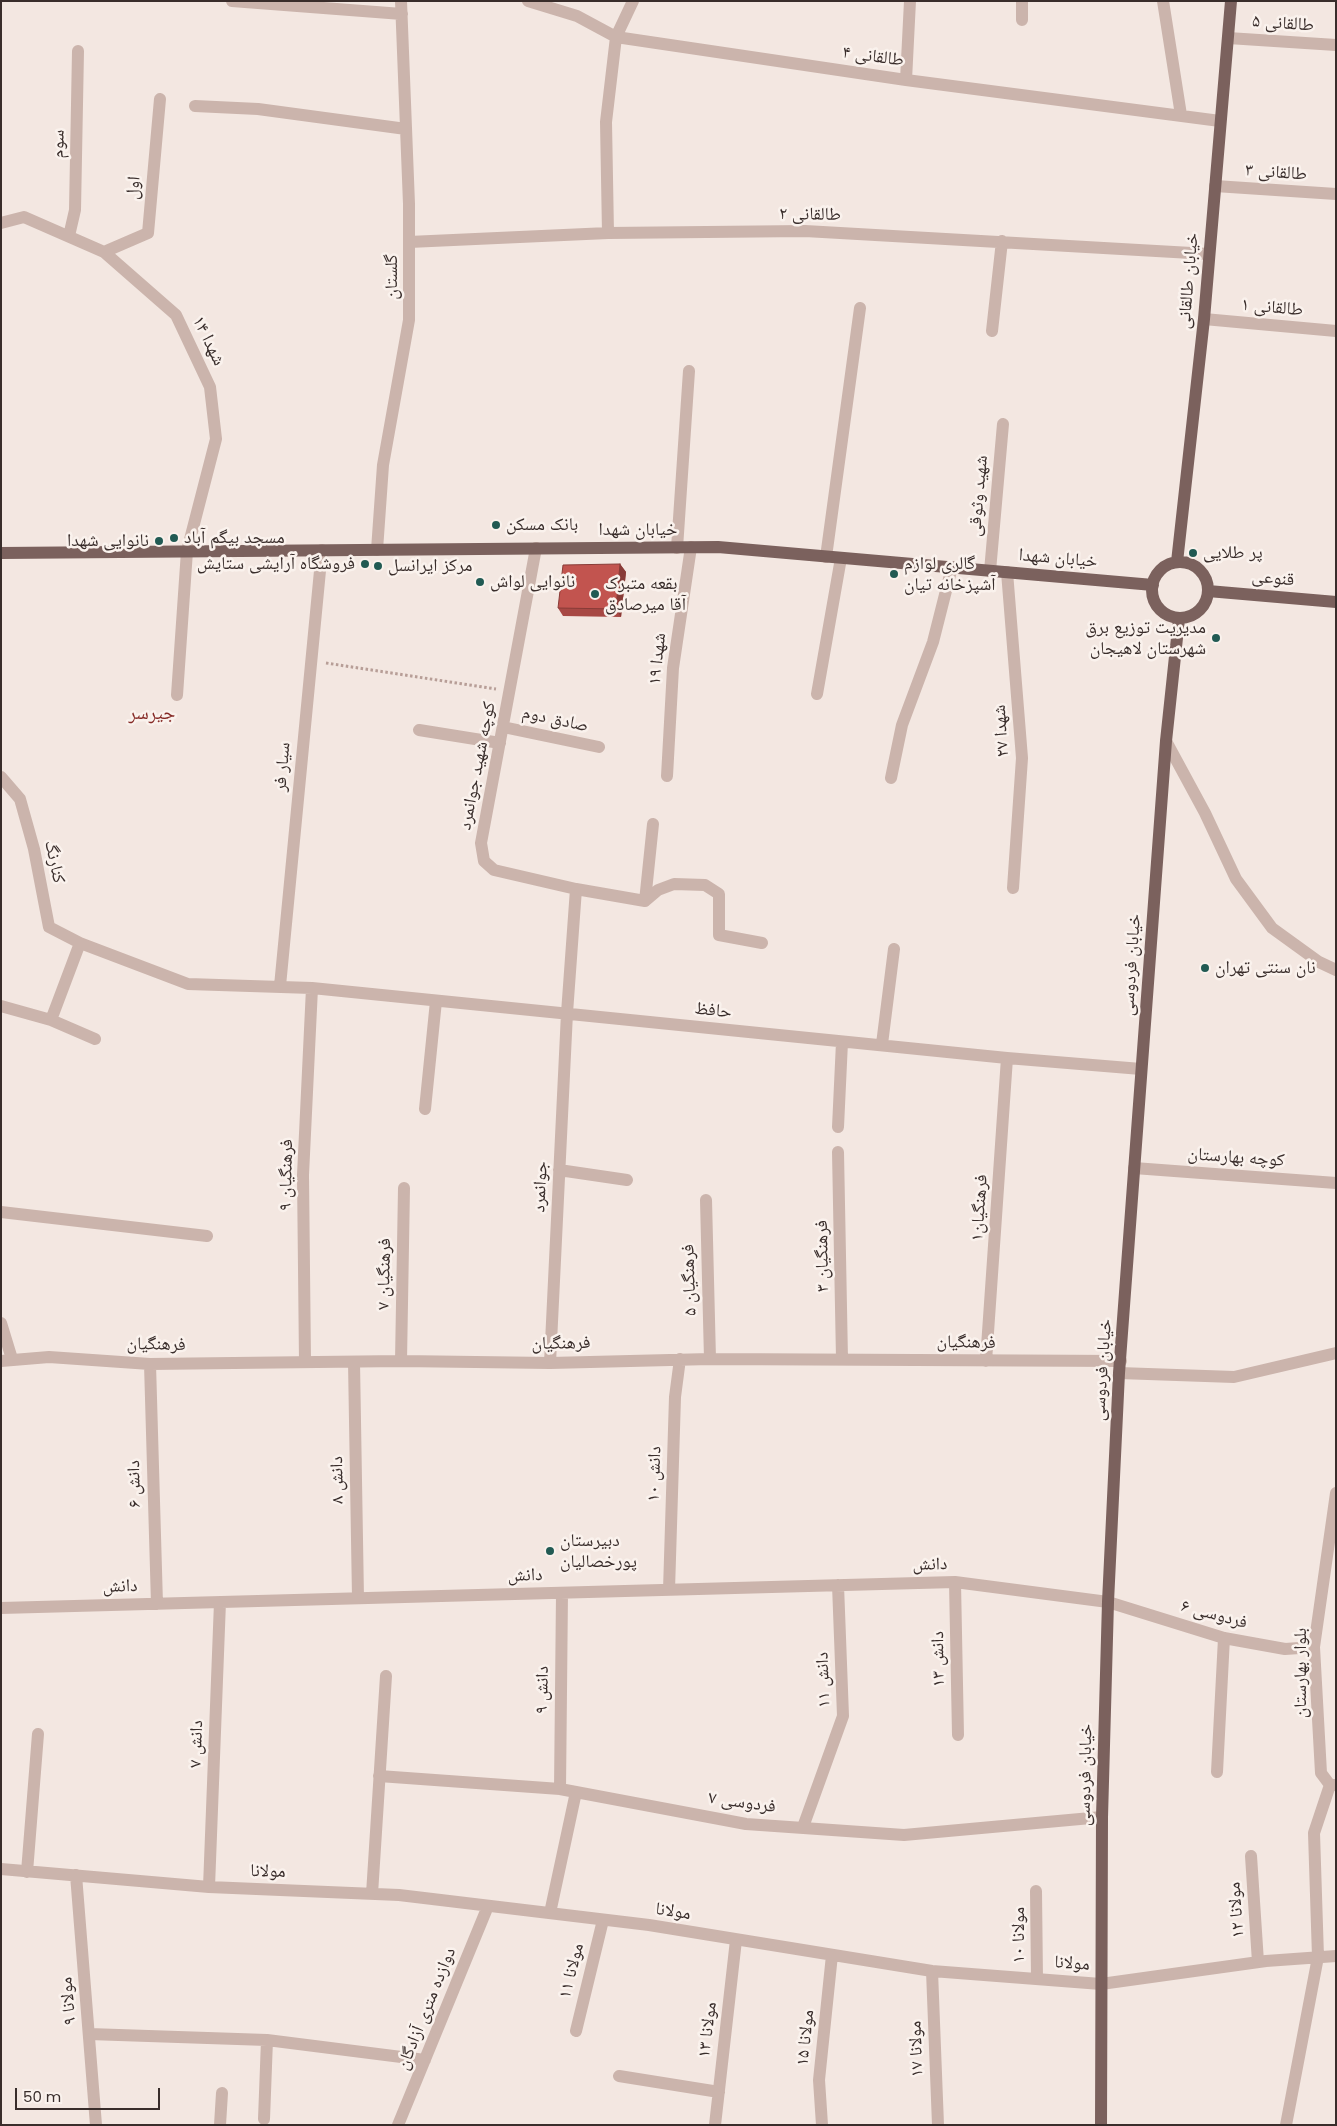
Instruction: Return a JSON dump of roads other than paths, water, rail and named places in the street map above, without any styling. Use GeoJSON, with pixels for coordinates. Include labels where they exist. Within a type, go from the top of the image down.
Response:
{"type":"FeatureCollection","features":[{"type":"Feature","properties":{"kind":"main road","name":"خیابان طالقانی"},"geometry":{"type":"LineString","coordinates":[[1177,562],[1204,319],[1231,1]]}},
{"type":"Feature","properties":{"kind":"main road","name":"خیابان شهدا"},"geometry":{"type":"LineString","coordinates":[[1,553],[718,547],[1153,585]]}},
{"type":"Feature","properties":{"kind":"main road"},"geometry":{"type":"LineString","coordinates":[[1177,562],[1186,563],[1200,571],[1205,578],[1208,591],[1206,602],[1201,609],[1187,618],[1179,619],[1169,617],[1161,611],[1155,604],[1152,594],[1153,585],[1161,569],[1177,562]]}},
{"type":"Feature","properties":{"kind":"main road","name":"قنوعی"},"geometry":{"type":"LineString","coordinates":[[1208,591],[1336,602]]}},
{"type":"Feature","properties":{"kind":"main road","name":"خیابان فردوسی"},"geometry":{"type":"LineString","coordinates":[[1101,2125],[1102,1817],[1108,1602],[1120,1367],[1166,741],[1179,619]]}},
{"type":"Feature","properties":{"kind":"street","name":"طالقانی ۴"},"geometry":{"type":"LineString","coordinates":[[528,1],[577,16],[616,37],[906,80],[1220,121]]}},
{"type":"Feature","properties":{"kind":"street"},"geometry":{"type":"LineString","coordinates":[[608,233],[606,122],[616,37],[633,1]]}},
{"type":"Feature","properties":{"kind":"street"},"geometry":{"type":"LineString","coordinates":[[906,80],[910,1]]}},
{"type":"Feature","properties":{"kind":"street"},"geometry":{"type":"LineString","coordinates":[[1022,1],[1022,20]]}},
{"type":"Feature","properties":{"kind":"street"},"geometry":{"type":"LineString","coordinates":[[1164,1],[1181,116]]}},
{"type":"Feature","properties":{"kind":"street"},"geometry":{"type":"LineString","coordinates":[[232,2],[402,8]]}},
{"type":"Feature","properties":{"kind":"street","name":"گلستان"},"geometry":{"type":"LineString","coordinates":[[377,550],[384,465],[409,320],[409,242],[402,8]]}},
{"type":"Feature","properties":{"kind":"street","name":"طالقانی ۵"},"geometry":{"type":"LineString","coordinates":[[1228,38],[1336,45]]}},
{"type":"Feature","properties":{"kind":"street","name":"سوم"},"geometry":{"type":"LineString","coordinates":[[69,236],[75,210],[78,51]]}},
{"type":"Feature","properties":{"kind":"street","name":"اول"},"geometry":{"type":"LineString","coordinates":[[104,252],[148,232],[160,99]]}},
{"type":"Feature","properties":{"kind":"street"},"geometry":{"type":"LineString","coordinates":[[195,106],[258,109],[406,129]]}},
{"type":"Feature","properties":{"kind":"street","name":"طالقانی ۳"},"geometry":{"type":"LineString","coordinates":[[1215,186],[1336,194]]}},
{"type":"Feature","properties":{"kind":"street","name":"شهدا ۱۴"},"geometry":{"type":"LineString","coordinates":[[2,220],[24,217],[104,252],[176,315],[210,387],[216,439],[187,551],[177,696]]}},
{"type":"Feature","properties":{"kind":"street","name":"طالقانی ۲"},"geometry":{"type":"LineString","coordinates":[[409,242],[608,233],[806,231],[1209,254]]}},
{"type":"Feature","properties":{"kind":"street"},"geometry":{"type":"LineString","coordinates":[[992,331],[1002,241]]}},
{"type":"Feature","properties":{"kind":"street"},"geometry":{"type":"LineString","coordinates":[[826,556],[860,308]]}},
{"type":"Feature","properties":{"kind":"street","name":"طالقانی ۱"},"geometry":{"type":"LineString","coordinates":[[1204,319],[1336,332]]}},
{"type":"Feature","properties":{"kind":"street"},"geometry":{"type":"LineString","coordinates":[[677,548],[689,372]]}},
{"type":"Feature","properties":{"kind":"street","name":"شهید وثوقی"},"geometry":{"type":"LineString","coordinates":[[990,571],[1003,424]]}},
{"type":"Feature","properties":{"kind":"street","name":"شهدا ۱۹"},"geometry":{"type":"LineString","coordinates":[[667,776],[673,668],[691,547]]}},
{"type":"Feature","properties":{"kind":"street","name":"کوچه شهید جوانمرد"},"geometry":{"type":"LineString","coordinates":[[536,548],[481,843],[484,861],[494,870],[576,888],[646,900]]}},
{"type":"Feature","properties":{"kind":"street","name":"سیار فر"},"geometry":{"type":"LineString","coordinates":[[280,986],[322,550]]}},
{"type":"Feature","properties":{"kind":"street"},"geometry":{"type":"LineString","coordinates":[[817,694],[842,558]]}},
{"type":"Feature","properties":{"kind":"street"},"geometry":{"type":"LineString","coordinates":[[891,778],[902,726],[933,642],[952,567]]}},
{"type":"Feature","properties":{"kind":"street","name":"۲۷ شهدا"},"geometry":{"type":"LineString","coordinates":[[1006,572],[1022,758],[1013,888]]}},
{"type":"Feature","properties":{"kind":"street","name":"صادق دوم"},"geometry":{"type":"LineString","coordinates":[[503,727],[600,748]]}},
{"type":"Feature","properties":{"kind":"street"},"geometry":{"type":"LineString","coordinates":[[419,730],[500,743]]}},
{"type":"Feature","properties":{"kind":"street"},"geometry":{"type":"LineString","coordinates":[[1166,741],[1205,813],[1236,879],[1272,928],[1319,962],[1336,970]]}},
{"type":"Feature","properties":{"kind":"street","name":"کنارنگ"},"geometry":{"type":"LineString","coordinates":[[1,777],[20,799],[34,849],[49,927],[80,943],[188,984],[280,986]]}},
{"type":"Feature","properties":{"kind":"street"},"geometry":{"type":"LineString","coordinates":[[646,900],[653,824]]}},
{"type":"Feature","properties":{"kind":"street"},"geometry":{"type":"LineString","coordinates":[[646,900],[658,890],[674,884],[706,885],[719,894],[719,935],[762,943]]}},
{"type":"Feature","properties":{"kind":"street"},"geometry":{"type":"LineString","coordinates":[[567,1013],[576,888]]}},
{"type":"Feature","properties":{"kind":"street"},"geometry":{"type":"LineString","coordinates":[[51,1020],[80,943]]}},
{"type":"Feature","properties":{"kind":"street"},"geometry":{"type":"LineString","coordinates":[[882,1044],[894,949]]}},
{"type":"Feature","properties":{"kind":"street","name":"حافظ"},"geometry":{"type":"LineString","coordinates":[[280,986],[567,1013],[842,1042],[882,1044],[1008,1058],[1141,1069]]}},
{"type":"Feature","properties":{"kind":"street","name":"فرهنگیان ۹"},"geometry":{"type":"LineString","coordinates":[[305,1362],[303,1175],[312,988]]}},
{"type":"Feature","properties":{"kind":"street"},"geometry":{"type":"LineString","coordinates":[[425,1109],[436,1001]]}},
{"type":"Feature","properties":{"kind":"street"},"geometry":{"type":"LineString","coordinates":[[1,1006],[51,1020],[95,1039]]}},
{"type":"Feature","properties":{"kind":"street","name":"جوانمرد"},"geometry":{"type":"LineString","coordinates":[[550,1363],[567,1013]]}},
{"type":"Feature","properties":{"kind":"street"},"geometry":{"type":"LineString","coordinates":[[838,1127],[842,1042]]}},
{"type":"Feature","properties":{"kind":"street","name":"فرهنگیان۱"},"geometry":{"type":"LineString","coordinates":[[986,1361],[1008,1058]]}},
{"type":"Feature","properties":{"kind":"street","name":"فرهنگیان ۳"},"geometry":{"type":"LineString","coordinates":[[838,1152],[842,1359]]}},
{"type":"Feature","properties":{"kind":"street","name":"کوچه بهارستان"},"geometry":{"type":"LineString","coordinates":[[1134,1168],[1336,1183]]}},
{"type":"Feature","properties":{"kind":"street"},"geometry":{"type":"LineString","coordinates":[[559,1170],[627,1180]]}},
{"type":"Feature","properties":{"kind":"street","name":"فرهنگیان ۷"},"geometry":{"type":"LineString","coordinates":[[401,1361],[404,1188]]}},
{"type":"Feature","properties":{"kind":"street","name":"فرهنگیان ۵"},"geometry":{"type":"LineString","coordinates":[[706,1200],[710,1359]]}},
{"type":"Feature","properties":{"kind":"street"},"geometry":{"type":"LineString","coordinates":[[1,1212],[207,1236]]}},
{"type":"Feature","properties":{"kind":"street"},"geometry":{"type":"LineString","coordinates":[[1,1323],[7,1360]]}},
{"type":"Feature","properties":{"kind":"street","name":"فرهنگیان"},"geometry":{"type":"LineString","coordinates":[[7,1360],[49,1357],[150,1364],[401,1361],[550,1363],[680,1359],[842,1359],[986,1361],[1120,1367],[1234,1377],[1336,1353]]}},
{"type":"Feature","properties":{"kind":"street","name":"دانش ۱۰"},"geometry":{"type":"LineString","coordinates":[[669,1590],[675,1396],[680,1359]]}},
{"type":"Feature","properties":{"kind":"street","name":"دانش ۸"},"geometry":{"type":"LineString","coordinates":[[354,1362],[358,1598]]}},
{"type":"Feature","properties":{"kind":"street","name":"دانش ۶"},"geometry":{"type":"LineString","coordinates":[[150,1364],[157,1604]]}},
{"type":"Feature","properties":{"kind":"street","name":"بلوار بهارستان"},"geometry":{"type":"LineString","coordinates":[[1333,1785],[1321,1773],[1314,1646],[1330,1565],[1336,1493]]}},
{"type":"Feature","properties":{"kind":"street","name":"دانش"},"geometry":{"type":"LineString","coordinates":[[1,1608],[955,1582],[1108,1602]]}},
{"type":"Feature","properties":{"kind":"street","name":"دانش ۱۳"},"geometry":{"type":"LineString","coordinates":[[955,1582],[958,1735]]}},
{"type":"Feature","properties":{"kind":"street","name":"دانش ۱۱"},"geometry":{"type":"LineString","coordinates":[[803,1827],[843,1716],[838,1585]]}},
{"type":"Feature","properties":{"kind":"street","name":"دانش ۹"},"geometry":{"type":"LineString","coordinates":[[560,1789],[562,1593]]}},
{"type":"Feature","properties":{"kind":"street","name":"دانش ۷"},"geometry":{"type":"LineString","coordinates":[[209,1887],[220,1602]]}},
{"type":"Feature","properties":{"kind":"street","name":"فردوسی ۶"},"geometry":{"type":"LineString","coordinates":[[1108,1602],[1224,1638],[1285,1649],[1314,1646]]}},
{"type":"Feature","properties":{"kind":"street"},"geometry":{"type":"LineString","coordinates":[[1217,1772],[1224,1638]]}},
{"type":"Feature","properties":{"kind":"street"},"geometry":{"type":"LineString","coordinates":[[372,1894],[386,1676]]}},
{"type":"Feature","properties":{"kind":"street"},"geometry":{"type":"LineString","coordinates":[[27,1872],[38,1734]]}},
{"type":"Feature","properties":{"kind":"street","name":"فردوسی ۷"},"geometry":{"type":"LineString","coordinates":[[379,1776],[560,1789],[746,1824],[904,1835],[1102,1817]]}},
{"type":"Feature","properties":{"kind":"street"},"geometry":{"type":"LineString","coordinates":[[1286,2125],[1318,1957],[1314,1833],[1333,1785]]}},
{"type":"Feature","properties":{"kind":"street"},"geometry":{"type":"LineString","coordinates":[[550,1913],[576,1792]]}},
{"type":"Feature","properties":{"kind":"street","name":"مولانا ۱۲"},"geometry":{"type":"LineString","coordinates":[[1251,1856],[1258,1962]]}},
{"type":"Feature","properties":{"kind":"street","name":"مولانا"},"geometry":{"type":"LineString","coordinates":[[1,1869],[209,1887],[372,1894],[488,1906],[603,1920],[932,1971],[1101,1984],[1258,1962],[1336,1956]]}},
{"type":"Feature","properties":{"kind":"street","name":"مولانا ۹"},"geometry":{"type":"LineString","coordinates":[[76,1875],[96,2125]]}},
{"type":"Feature","properties":{"kind":"street","name":"مولانا ۱۰"},"geometry":{"type":"LineString","coordinates":[[1036,1891],[1037,1979]]}},
{"type":"Feature","properties":{"kind":"street","name":"دوازده متری آزادگان"},"geometry":{"type":"LineString","coordinates":[[398,2125],[488,1906]]}},
{"type":"Feature","properties":{"kind":"street","name":"مولانا ۱۱"},"geometry":{"type":"LineString","coordinates":[[576,2031],[603,1920]]}},
{"type":"Feature","properties":{"kind":"street","name":"مولانا ۱۳"},"geometry":{"type":"LineString","coordinates":[[715,2125],[736,1940]]}},
{"type":"Feature","properties":{"kind":"street","name":"مولانا ۱۵"},"geometry":{"type":"LineString","coordinates":[[822,2125],[818,2080],[832,1955]]}},
{"type":"Feature","properties":{"kind":"street","name":"مولانا ۱۷"},"geometry":{"type":"LineString","coordinates":[[932,1971],[938,2125]]}},
{"type":"Feature","properties":{"kind":"street"},"geometry":{"type":"LineString","coordinates":[[89,2034],[267,2040],[425,2060]]}},
{"type":"Feature","properties":{"kind":"street"},"geometry":{"type":"LineString","coordinates":[[264,2119],[267,2040]]}},
{"type":"Feature","properties":{"kind":"street"},"geometry":{"type":"LineString","coordinates":[[619,2076],[719,2092]]}},
{"type":"Feature","properties":{"kind":"street"},"geometry":{"type":"LineString","coordinates":[[220,2125],[222,2094]]}},
{"type":"Feature","properties":{"kind":"place","name":"بانک مسکن"},"geometry":{"type":"Point","coordinates":[496,525]}},
{"type":"Feature","properties":{"kind":"place","name":"مسجد بیگم آباد"},"geometry":{"type":"Point","coordinates":[174,538]}},
{"type":"Feature","properties":{"kind":"place","name":"نانوایی شهدا"},"geometry":{"type":"Point","coordinates":[159,541]}},
{"type":"Feature","properties":{"kind":"place","name":"پر طلایی"},"geometry":{"type":"Point","coordinates":[1193,553]}},
{"type":"Feature","properties":{"kind":"place","name":"فروشگاه آرایشی ستایش"},"geometry":{"type":"Point","coordinates":[365,564]}},
{"type":"Feature","properties":{"kind":"place","name":"مرکز ایرانسل"},"geometry":{"type":"Point","coordinates":[378,566]}},
{"type":"Feature","properties":{"kind":"place","name":"گالری لوازم آشپزخانه تیان"},"geometry":{"type":"Point","coordinates":[894,574]}},
{"type":"Feature","properties":{"kind":"place","name":"نانوایی لواش"},"geometry":{"type":"Point","coordinates":[480,582]}},
{"type":"Feature","properties":{"kind":"place","name":"بقعه متبرک آقا میرصادق"},"geometry":{"type":"Point","coordinates":[595,594]}},
{"type":"Feature","properties":{"kind":"place","name":"مدیریت توزیع برق شهرستان لاهیجان"},"geometry":{"type":"Point","coordinates":[1216,638]}},
{"type":"Feature","properties":{"kind":"place","name":"نان سنتی تهران"},"geometry":{"type":"Point","coordinates":[1205,968]}},
{"type":"Feature","properties":{"kind":"place","name":"دبیرستان پورخصالیان"},"geometry":{"type":"Point","coordinates":[550,1551]}},
{"type":"Feature","properties":{"kind":"district","name":"جیرسر"},"geometry":{"type":"Point","coordinates":[152,714]}}]}
